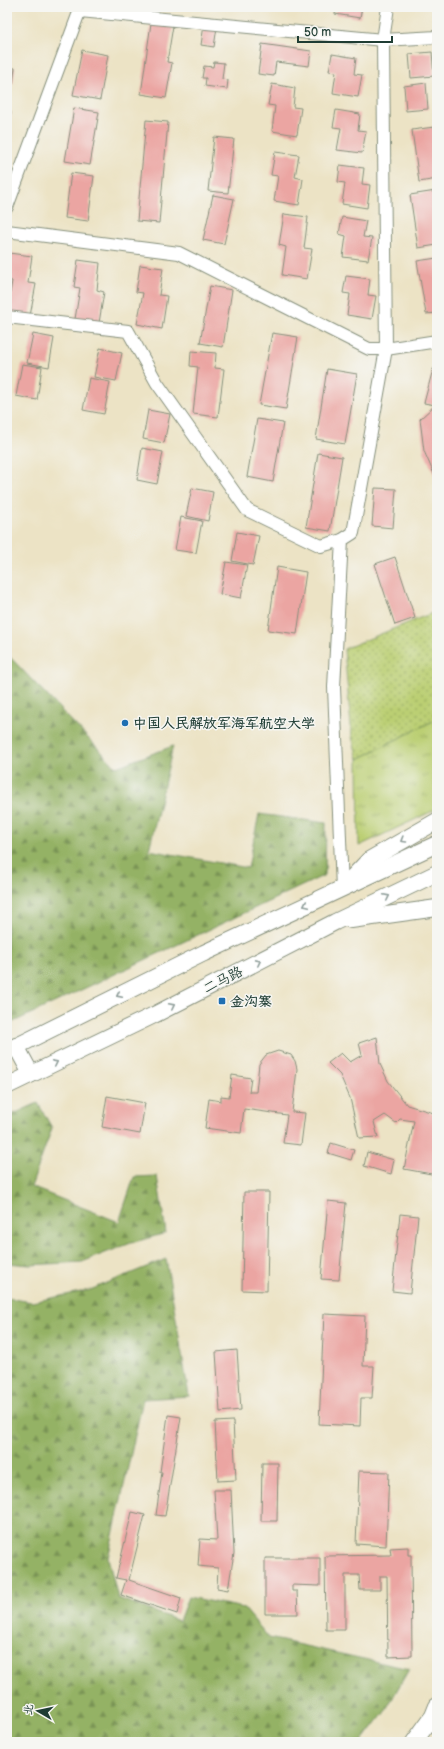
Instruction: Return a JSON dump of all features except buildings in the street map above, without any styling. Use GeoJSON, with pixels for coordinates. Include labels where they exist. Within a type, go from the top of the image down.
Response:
{"type":"FeatureCollection","features":[{"type":"Feature","properties":{"kind":"main road"},"geometry":{"type":"LineString","coordinates":[[342,889],[370,860],[437,821]]}},
{"type":"Feature","properties":{"kind":"main road"},"geometry":{"type":"LineString","coordinates":[[31,1074],[12,1048],[204,953],[437,844]]}},
{"type":"Feature","properties":{"kind":"main road","name":"二马路"},"geometry":{"type":"LineString","coordinates":[[7,1086],[154,1015],[335,922],[437,873]]}},
{"type":"Feature","properties":{"kind":"main road"},"geometry":{"type":"LineString","coordinates":[[335,922],[437,908]]}},
{"type":"Feature","properties":{"kind":"main road"},"geometry":{"type":"LineString","coordinates":[[414,1742],[433,1716],[437,1706]]}},
{"type":"Feature","properties":{"kind":"street"},"geometry":{"type":"LineString","coordinates":[[7,317],[128,332],[157,382],[247,510],[321,546],[342,540],[353,533],[386,349],[382,40],[388,7]]}},
{"type":"Feature","properties":{"kind":"street"},"geometry":{"type":"LineString","coordinates":[[7,207],[81,9],[382,40],[437,37]]}},
{"type":"Feature","properties":{"kind":"street"},"geometry":{"type":"LineString","coordinates":[[7,232],[179,253],[369,349],[386,349],[437,341]]}},
{"type":"Feature","properties":{"kind":"street"},"geometry":{"type":"LineString","coordinates":[[342,540],[334,687],[342,889]]}},
{"type":"Feature","properties":{"kind":"green space"},"geometry":{"type":"Polygon","coordinates":[[[437,611],[437,719],[358,759],[352,737],[344,649],[437,611]]]}},
{"type":"Feature","properties":{"kind":"green space"},"geometry":{"type":"Polygon","coordinates":[[[7,654],[116,767],[173,746],[149,850],[248,868],[259,814],[326,823],[325,875],[7,1025],[7,654]]]}},
{"type":"Feature","properties":{"kind":"green space"},"geometry":{"type":"Polygon","coordinates":[[[437,719],[437,809],[359,846],[358,759],[437,719]]]}},
{"type":"Feature","properties":{"kind":"green space"},"geometry":{"type":"Polygon","coordinates":[[[38,1103],[52,1128],[31,1187],[119,1222],[134,1177],[157,1176],[166,1233],[131,1243],[82,1262],[30,1265],[7,1263],[7,1117],[38,1103]]]}},
{"type":"Feature","properties":{"kind":"green space"},"geometry":{"type":"Polygon","coordinates":[[[166,1259],[189,1396],[143,1399],[108,1558],[118,1598],[179,1621],[188,1597],[244,1608],[269,1638],[409,1669],[384,1713],[362,1742],[7,1742],[7,1298],[32,1302],[90,1290],[166,1259]]]}},
{"type":"Feature","properties":{"kind":"place","name":"中国人民解放军海军航空大学"},"geometry":{"type":"Point","coordinates":[125,723]}},
{"type":"Feature","properties":{"kind":"place","name":"金沟寨"},"geometry":{"type":"Point","coordinates":[222,1001]}}]}
